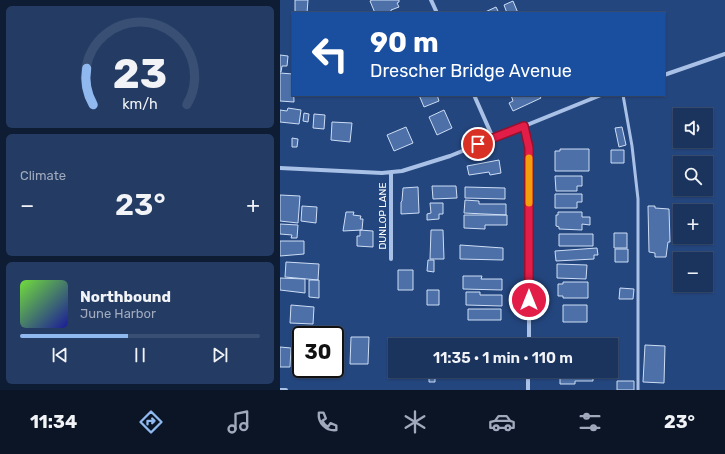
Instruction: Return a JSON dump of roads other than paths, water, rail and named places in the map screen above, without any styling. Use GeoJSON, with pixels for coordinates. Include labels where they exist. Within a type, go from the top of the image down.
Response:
{"type":"FeatureCollection","features":[{"type":"Feature","properties":{"kind":"street"},"geometry":{"type":"LineString","coordinates":[[431,0],[437,12]]}},
{"type":"Feature","properties":{"kind":"street"},"geometry":{"type":"LineString","coordinates":[[665,76],[725,54]]}},
{"type":"Feature","properties":{"kind":"street"},"geometry":{"type":"LineString","coordinates":[[474,96],[493,138]]}},
{"type":"Feature","properties":{"kind":"street"},"geometry":{"type":"LineString","coordinates":[[280,168],[391,172],[416,168],[599,96]]}},
{"type":"Feature","properties":{"kind":"street"},"geometry":{"type":"LineString","coordinates":[[524,126],[529,148],[529,338]]}},
{"type":"Feature","properties":{"kind":"street","name":"DUNLOP LANE"},"geometry":{"type":"LineString","coordinates":[[391,172],[391,259]]}},
{"type":"Feature","properties":{"kind":"street"},"geometry":{"type":"LineString","coordinates":[[528,378],[528,390]]}},
{"type":"Feature","properties":{"kind":"street"},"geometry":{"type":"LineString","coordinates":[[280,390],[286,390]]}},
{"type":"Feature","properties":{"kind":"lane"},"geometry":{"type":"LineString","coordinates":[[623,96],[632,146],[638,199],[640,281],[638,390]]}}]}
